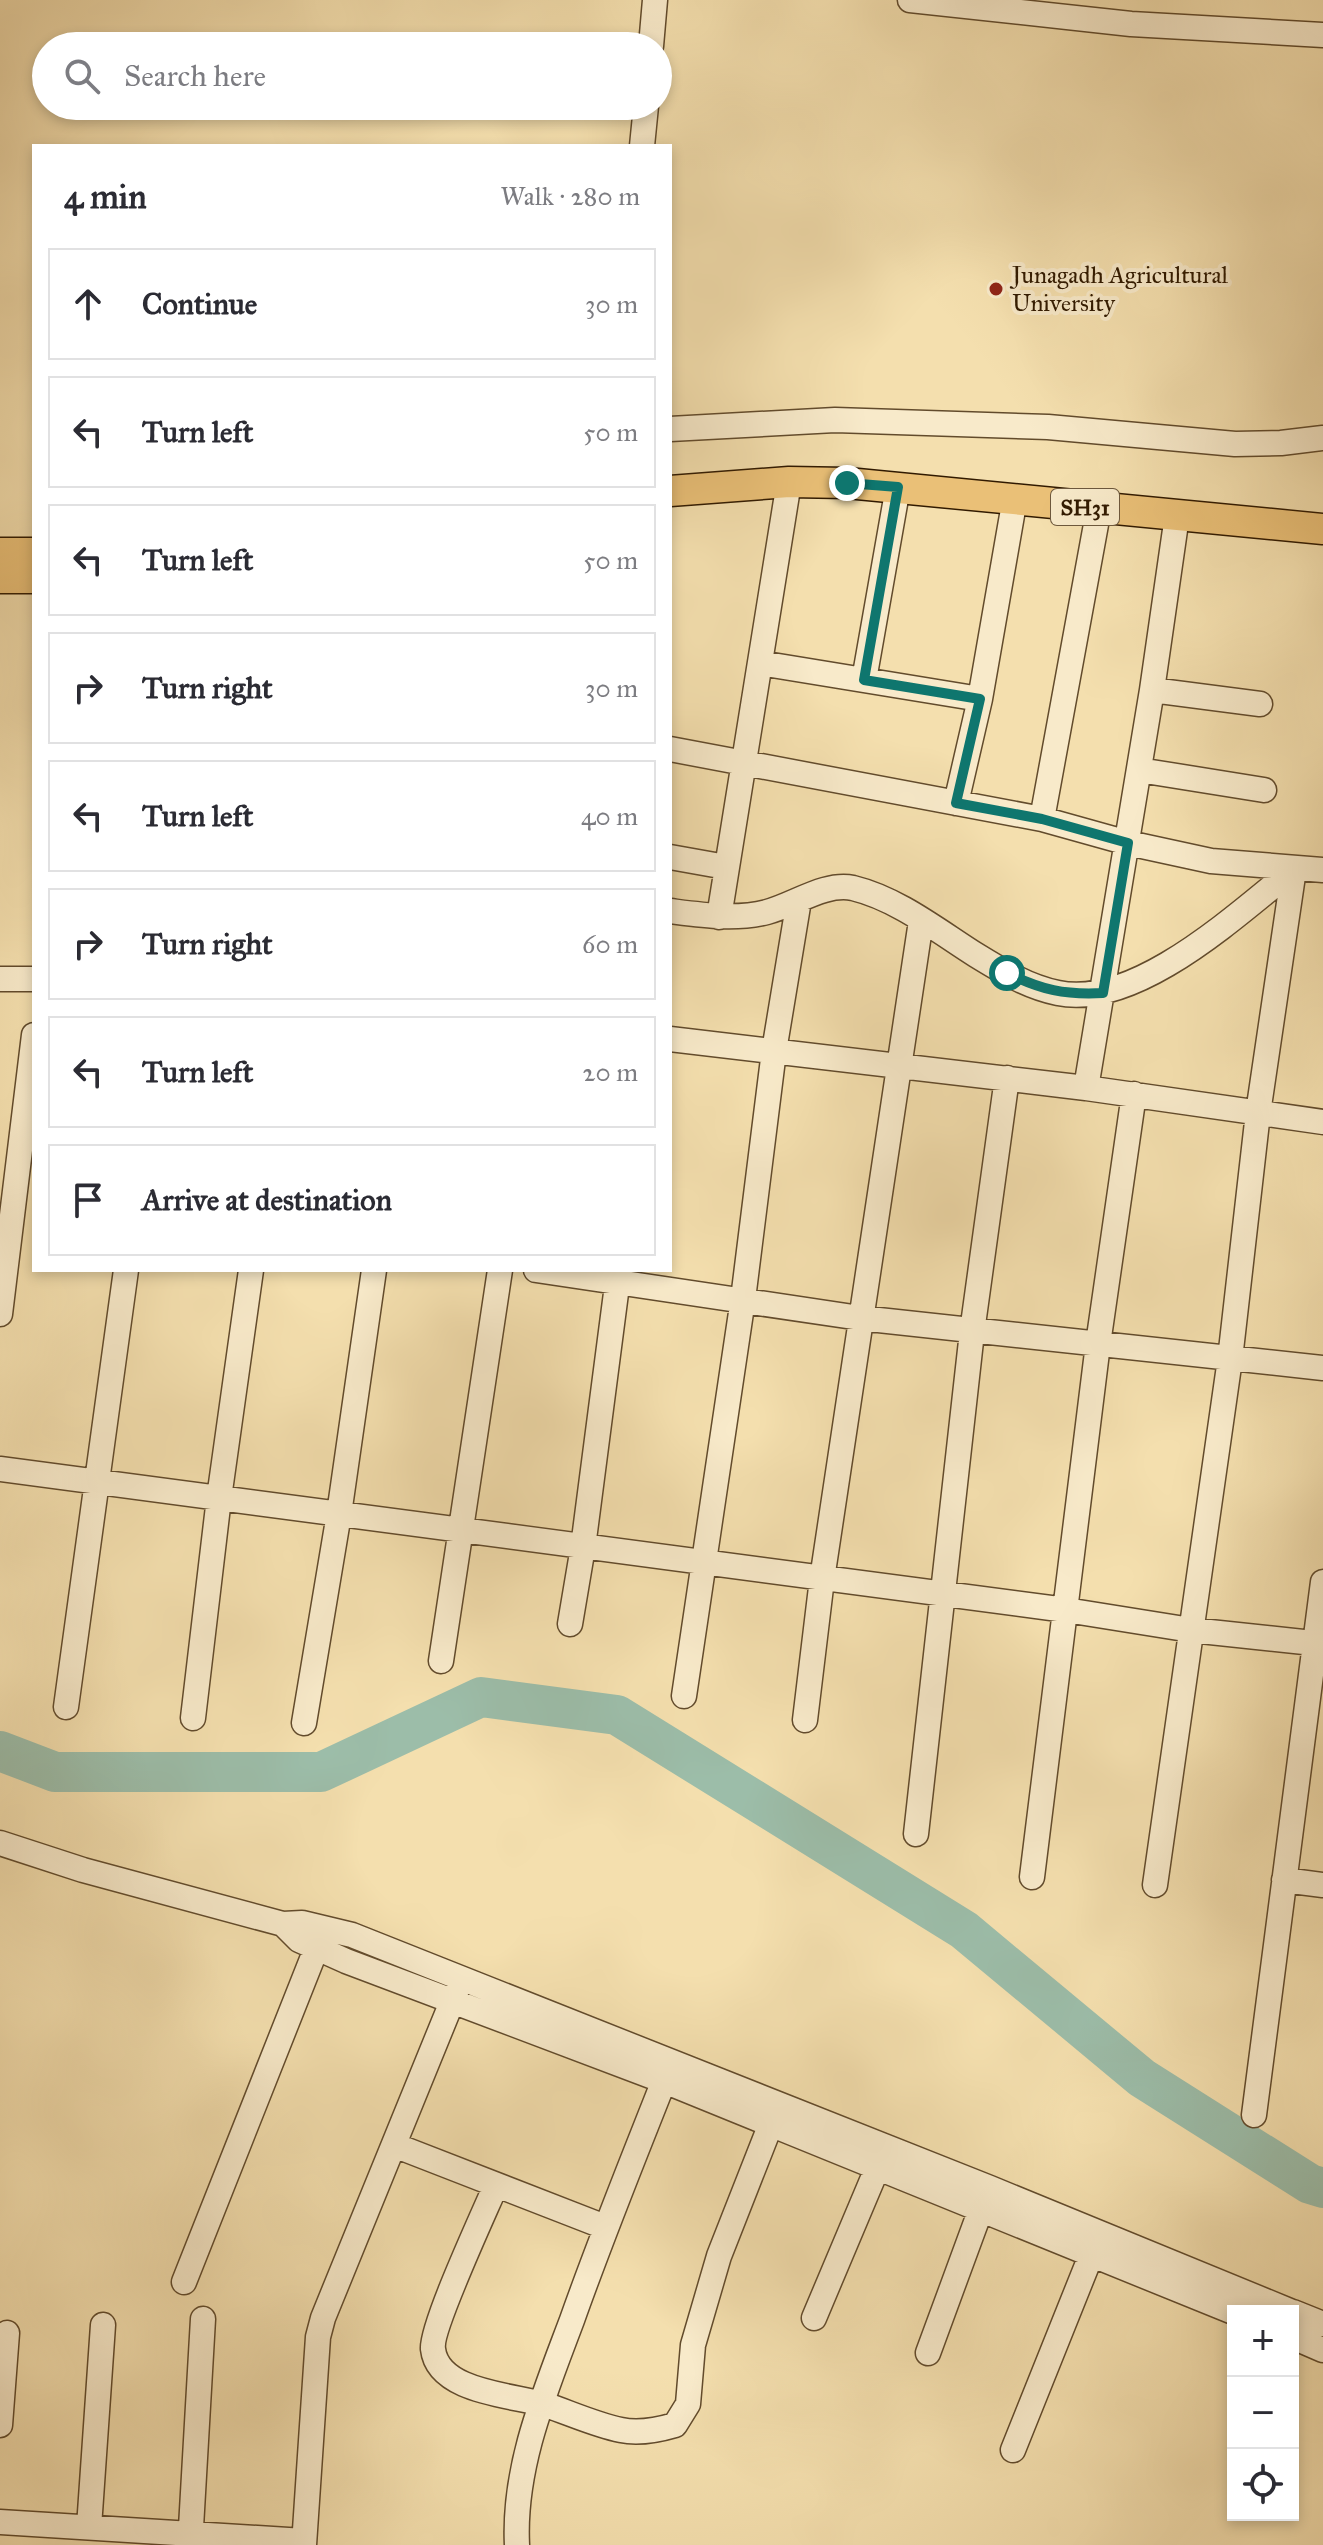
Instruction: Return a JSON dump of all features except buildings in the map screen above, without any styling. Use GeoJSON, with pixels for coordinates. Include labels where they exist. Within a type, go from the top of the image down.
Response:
{"type":"FeatureCollection","features":[{"type":"Feature","properties":{"kind":"main road"},"geometry":{"type":"LineString","coordinates":[[672,472],[878,470],[1282,512],[1323,513]]}},
{"type":"Feature","properties":{"kind":"main road","name":"SH31"},"geometry":{"type":"LineString","coordinates":[[672,491],[789,482],[898,487],[1323,529]]}},
{"type":"Feature","properties":{"kind":"main road"},"geometry":{"type":"LineString","coordinates":[[0,553],[32,553]]}},
{"type":"Feature","properties":{"kind":"main road"},"geometry":{"type":"LineString","coordinates":[[0,578],[32,578]]}},
{"type":"Feature","properties":{"kind":"street"},"geometry":{"type":"LineString","coordinates":[[652,32],[655,0]]}},
{"type":"Feature","properties":{"kind":"street"},"geometry":{"type":"LineString","coordinates":[[910,0],[1132,12],[1323,35]]}},
{"type":"Feature","properties":{"kind":"street"},"geometry":{"type":"LineString","coordinates":[[642,144],[645,120]]}},
{"type":"Feature","properties":{"kind":"street"},"geometry":{"type":"LineString","coordinates":[[672,429],[835,420],[1048,427],[1235,444],[1323,438]]}},
{"type":"Feature","properties":{"kind":"street"},"geometry":{"type":"LineString","coordinates":[[719,917],[789,482]]}},
{"type":"Feature","properties":{"kind":"street"},"geometry":{"type":"LineString","coordinates":[[864,680],[898,487]]}},
{"type":"Feature","properties":{"kind":"street"},"geometry":{"type":"LineString","coordinates":[[956,803],[980,699],[1015,498]]}},
{"type":"Feature","properties":{"kind":"street"},"geometry":{"type":"LineString","coordinates":[[1042,819],[1099,508]]}},
{"type":"Feature","properties":{"kind":"street"},"geometry":{"type":"LineString","coordinates":[[1086,1088],[1128,843],[1177,516]]}},
{"type":"Feature","properties":{"kind":"street"},"geometry":{"type":"LineString","coordinates":[[760,663],[980,699]]}},
{"type":"Feature","properties":{"kind":"street"},"geometry":{"type":"LineString","coordinates":[[1152,690],[1260,704]]}},
{"type":"Feature","properties":{"kind":"street"},"geometry":{"type":"LineString","coordinates":[[672,749],[1042,819],[1128,843],[1211,861],[1323,870]]}},
{"type":"Feature","properties":{"kind":"street"},"geometry":{"type":"LineString","coordinates":[[1139,770],[1264,790]]}},
{"type":"Feature","properties":{"kind":"street"},"geometry":{"type":"LineString","coordinates":[[672,864],[726,867]]}},
{"type":"Feature","properties":{"kind":"street"},"geometry":{"type":"LineString","coordinates":[[672,911],[719,917],[765,913],[834,888],[852,888],[893,904],[1035,987],[1062,994],[1103,993],[1152,974],[1294,869]]}},
{"type":"Feature","properties":{"kind":"street"},"geometry":{"type":"LineString","coordinates":[[1155,1885],[1230,1359],[1258,1113],[1294,869]]}},
{"type":"Feature","properties":{"kind":"street"},"geometry":{"type":"LineString","coordinates":[[684,1696],[743,1299],[774,1051],[799,900]]}},
{"type":"Feature","properties":{"kind":"street"},"geometry":{"type":"LineString","coordinates":[[805,1720],[822,1579],[921,921]]}},
{"type":"Feature","properties":{"kind":"street"},"geometry":{"type":"LineString","coordinates":[[0,979],[32,979]]}},
{"type":"Feature","properties":{"kind":"street"},"geometry":{"type":"LineString","coordinates":[[672,1039],[899,1064],[1323,1122]]}},
{"type":"Feature","properties":{"kind":"street"},"geometry":{"type":"LineString","coordinates":[[0,1314],[16,1206],[32,1054]]}},
{"type":"Feature","properties":{"kind":"street"},"geometry":{"type":"LineString","coordinates":[[916,1834],[972,1332],[1007,1078]]}},
{"type":"Feature","properties":{"kind":"street"},"geometry":{"type":"LineString","coordinates":[[1032,1877],[1098,1344],[1134,1094]]}},
{"type":"Feature","properties":{"kind":"street"},"geometry":{"type":"LineString","coordinates":[[66,1707],[126,1272]]}},
{"type":"Feature","properties":{"kind":"street"},"geometry":{"type":"LineString","coordinates":[[193,1718],[219,1498],[251,1272]]}},
{"type":"Feature","properties":{"kind":"street"},"geometry":{"type":"LineString","coordinates":[[304,1723],[339,1514],[374,1272]]}},
{"type":"Feature","properties":{"kind":"street"},"geometry":{"type":"LineString","coordinates":[[441,1661],[500,1272]]}},
{"type":"Feature","properties":{"kind":"street"},"geometry":{"type":"LineString","coordinates":[[563,1272],[618,1276],[860,1318],[1323,1368]]}},
{"type":"Feature","properties":{"kind":"street"},"geometry":{"type":"LineString","coordinates":[[570,1624],[618,1276]]}},
{"type":"Feature","properties":{"kind":"street"},"geometry":{"type":"LineString","coordinates":[[0,1469],[1066,1610],[1191,1630],[1318,1643]]}},
{"type":"Feature","properties":{"kind":"street"},"geometry":{"type":"LineString","coordinates":[[1254,2115],[1318,1643],[1323,1582]]}},
{"type":"Feature","properties":{"kind":"street"},"geometry":{"type":"LineString","coordinates":[[0,1843],[83,1870],[283,1924],[299,1940],[320,1938],[775,2114],[1096,2243],[1271,2305]]}},
{"type":"Feature","properties":{"kind":"street"},"geometry":{"type":"LineString","coordinates":[[1284,1880],[1323,1885]]}},
{"type":"Feature","properties":{"kind":"street"},"geometry":{"type":"LineString","coordinates":[[184,2282],[320,1938]]}},
{"type":"Feature","properties":{"kind":"street"},"geometry":{"type":"LineString","coordinates":[[0,2522],[89,2527],[191,2540],[304,2543],[318,2337],[329,2299],[457,1990]]}},
{"type":"Feature","properties":{"kind":"street"},"geometry":{"type":"LineString","coordinates":[[517,2545],[518,2501],[541,2404],[605,2227],[668,2072]]}},
{"type":"Feature","properties":{"kind":"street"},"geometry":{"type":"LineString","coordinates":[[496,2185],[441,2318],[432,2347],[437,2365],[453,2378],[485,2393],[541,2404],[622,2430],[653,2431],[675,2425],[688,2404],[693,2345],[715,2268],[775,2114]]}},
{"type":"Feature","properties":{"kind":"street"},"geometry":{"type":"LineString","coordinates":[[394,2145],[605,2227]]}},
{"type":"Feature","properties":{"kind":"street"},"geometry":{"type":"LineString","coordinates":[[814,2318],[882,2157]]}},
{"type":"Feature","properties":{"kind":"street"},"geometry":{"type":"LineString","coordinates":[[928,2353],[985,2199]]}},
{"type":"Feature","properties":{"kind":"street"},"geometry":{"type":"LineString","coordinates":[[1096,2243],[1227,2309]]}},
{"type":"Feature","properties":{"kind":"street"},"geometry":{"type":"LineString","coordinates":[[1013,2450],[1096,2243]]}},
{"type":"Feature","properties":{"kind":"street"},"geometry":{"type":"LineString","coordinates":[[1299,2315],[1323,2324]]}},
{"type":"Feature","properties":{"kind":"street"},"geometry":{"type":"LineString","coordinates":[[191,2540],[203,2319]]}},
{"type":"Feature","properties":{"kind":"street"},"geometry":{"type":"LineString","coordinates":[[89,2527],[103,2325]]}},
{"type":"Feature","properties":{"kind":"street"},"geometry":{"type":"LineString","coordinates":[[0,2425],[7,2333]]}},
{"type":"Feature","properties":{"kind":"street"},"geometry":{"type":"LineString","coordinates":[[1299,2340],[1323,2350]]}},
{"type":"Feature","properties":{"kind":"waterway"},"geometry":{"type":"LineString","coordinates":[[0,1751],[55,1772],[321,1772],[481,1697],[617,1715],[964,1930],[1142,2078],[1310,2184],[1323,2188]]}},
{"type":"Feature","properties":{"kind":"place","name":"Junagadh Agricultural University"},"geometry":{"type":"Point","coordinates":[996,289]}},
{"type":"Feature","properties":{"kind":"route"},"geometry":{"type":"LineString","coordinates":[[847,483],[898,487],[864,680],[980,699],[956,803],[1042,819],[1128,843],[1103,993],[1062,994],[1035,987],[1007,973]]}}]}
